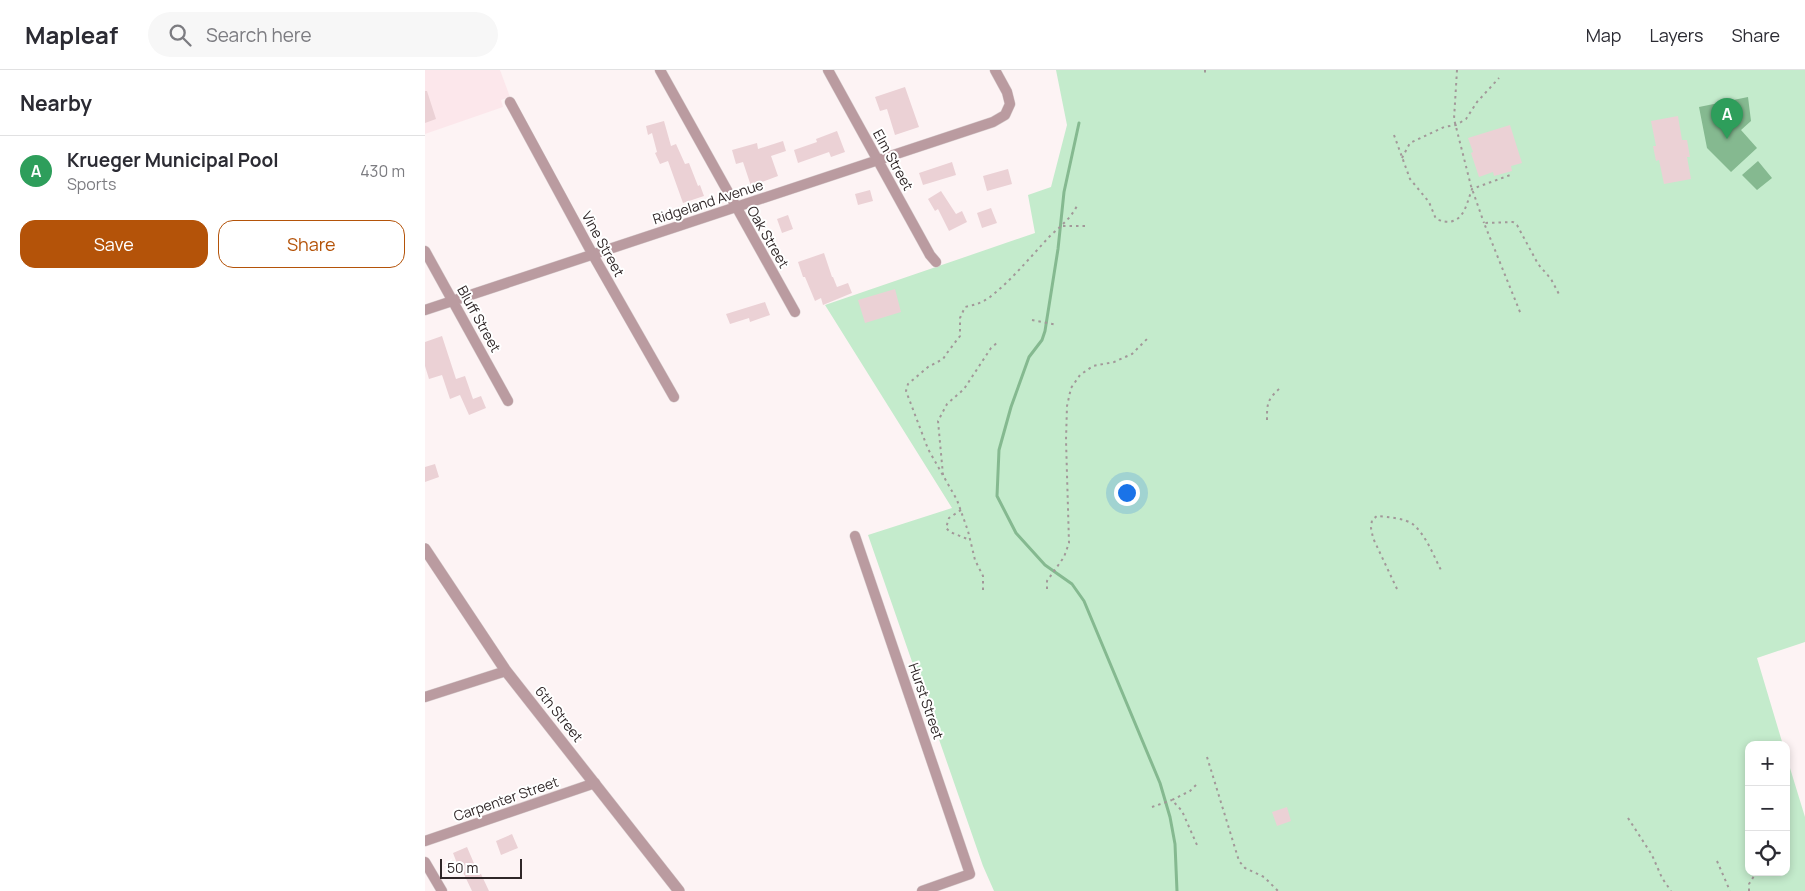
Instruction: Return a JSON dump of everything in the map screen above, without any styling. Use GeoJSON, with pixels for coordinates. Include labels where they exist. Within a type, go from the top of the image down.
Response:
{"type":"FeatureCollection","features":[{"type":"Feature","properties":{"kind":"street","name":"Oak Street"},"geometry":{"type":"LineString","coordinates":[[660,70],[795,312]]}},
{"type":"Feature","properties":{"kind":"street","name":"Elm Street"},"geometry":{"type":"LineString","coordinates":[[828,70],[930,255],[936,262]]}},
{"type":"Feature","properties":{"kind":"street","name":"Ridgeland Avenue"},"geometry":{"type":"LineString","coordinates":[[425,310],[999,119],[1005,115],[1010,104],[1007,92],[995,70]]}},
{"type":"Feature","properties":{"kind":"street","name":"Vine Street"},"geometry":{"type":"LineString","coordinates":[[510,102],[593,255],[674,397]]}},
{"type":"Feature","properties":{"kind":"street","name":"Bluff Street"},"geometry":{"type":"LineString","coordinates":[[425,251],[508,401]]}},
{"type":"Feature","properties":{"kind":"street","name":"Hurst Street"},"geometry":{"type":"LineString","coordinates":[[855,536],[970,874],[922,891]]}},
{"type":"Feature","properties":{"kind":"street","name":"6th Street"},"geometry":{"type":"LineString","coordinates":[[426,552],[506,671],[679,891]]}},
{"type":"Feature","properties":{"kind":"street"},"geometry":{"type":"LineString","coordinates":[[425,697],[506,671]]}},
{"type":"Feature","properties":{"kind":"street","name":"Carpenter Street"},"geometry":{"type":"LineString","coordinates":[[425,841],[595,783]]}},
{"type":"Feature","properties":{"kind":"street"},"geometry":{"type":"LineString","coordinates":[[425,862],[442,891]]}},
{"type":"Feature","properties":{"kind":"path"},"geometry":{"type":"LineString","coordinates":[[1457,70],[1454,119],[1472,188],[1520,312]]}},
{"type":"Feature","properties":{"kind":"path"},"geometry":{"type":"LineString","coordinates":[[1402,158],[1410,143],[1444,127],[1456,125],[1466,119],[1477,102],[1499,78]]}},
{"type":"Feature","properties":{"kind":"path"},"geometry":{"type":"LineString","coordinates":[[1394,135],[1410,179],[1429,202],[1436,219],[1444,222],[1457,220],[1463,215],[1472,188]]}},
{"type":"Feature","properties":{"kind":"path"},"geometry":{"type":"LineString","coordinates":[[1472,188],[1513,174]]}},
{"type":"Feature","properties":{"kind":"path"},"geometry":{"type":"LineString","coordinates":[[983,590],[983,576],[975,560],[961,510],[928,450],[906,391],[908,384],[943,359],[960,336],[960,318],[965,306],[979,304],[990,297],[1070,218],[1077,206]]}},
{"type":"Feature","properties":{"kind":"path"},"geometry":{"type":"LineString","coordinates":[[1484,223],[1513,222],[1517,225],[1538,264],[1551,279],[1560,296]]}},
{"type":"Feature","properties":{"kind":"path"},"geometry":{"type":"LineString","coordinates":[[1062,226],[1086,226]]}},
{"type":"Feature","properties":{"kind":"path"},"geometry":{"type":"LineString","coordinates":[[1032,320],[1057,325]]}},
{"type":"Feature","properties":{"kind":"path"},"geometry":{"type":"LineString","coordinates":[[1047,589],[1047,581],[1064,557],[1069,543],[1066,440],[1067,406],[1071,388],[1080,374],[1093,366],[1115,362],[1132,354],[1147,339]]}},
{"type":"Feature","properties":{"kind":"path"},"geometry":{"type":"LineString","coordinates":[[943,477],[938,421],[947,404],[964,390],[991,348],[999,342]]}},
{"type":"Feature","properties":{"kind":"path"},"geometry":{"type":"LineString","coordinates":[[1267,420],[1267,405],[1270,397],[1279,389]]}},
{"type":"Feature","properties":{"kind":"path"},"geometry":{"type":"LineString","coordinates":[[961,510],[949,518],[946,528],[950,532],[970,540]]}},
{"type":"Feature","properties":{"kind":"path"},"geometry":{"type":"LineString","coordinates":[[1397,589],[1373,538],[1372,520],[1377,516],[1395,518],[1413,524],[1424,538],[1443,572]]}},
{"type":"Feature","properties":{"kind":"path"},"geometry":{"type":"LineString","coordinates":[[1207,757],[1239,861],[1245,868],[1264,877],[1278,891]]}},
{"type":"Feature","properties":{"kind":"path"},"geometry":{"type":"LineString","coordinates":[[1152,807],[1173,800],[1196,785]]}},
{"type":"Feature","properties":{"kind":"path"},"geometry":{"type":"LineString","coordinates":[[1173,800],[1182,812],[1197,845]]}},
{"type":"Feature","properties":{"kind":"path"},"geometry":{"type":"LineString","coordinates":[[1628,818],[1652,855],[1662,878],[1671,891]]}},
{"type":"Feature","properties":{"kind":"path"},"geometry":{"type":"LineString","coordinates":[[1717,861],[1730,891]]}},
{"type":"Feature","properties":{"kind":"path"},"geometry":{"type":"LineString","coordinates":[[1749,891],[1749,884],[1754,876]]}},
{"type":"Feature","properties":{"kind":"shaded area"},"geometry":{"type":"Polygon","coordinates":[[[425,70],[500,70],[510,97],[501,100],[503,107],[425,134],[425,70]]]}},
{"type":"Feature","properties":{"kind":"shaded area"},"geometry":{"type":"Polygon","coordinates":[[[1056,70],[1805,70],[1805,642],[1757,658],[1782,741],[1745,741],[1745,876],[1790,876],[1790,768],[1805,817],[1805,891],[994,891],[983,866],[868,535],[952,508],[825,305],[1035,233],[1028,195],[1051,187],[1067,125],[1056,70]]]}},
{"type":"Feature","properties":{"kind":"shaded area"},"geometry":{"type":"Polygon","coordinates":[[[1748,97],[1751,121],[1741,130],[1757,148],[1731,172],[1707,148],[1699,107],[1748,97]]]}},
{"type":"Feature","properties":{"kind":"shaded area"},"geometry":{"type":"Polygon","coordinates":[[[1758,161],[1772,178],[1757,190],[1742,175],[1758,161]]]}},
{"type":"Feature","properties":{"kind":"building"},"geometry":{"type":"Polygon","coordinates":[[[905,87],[919,127],[895,135],[887,109],[880,111],[875,97],[905,87]]]}},
{"type":"Feature","properties":{"kind":"building"},"geometry":{"type":"Polygon","coordinates":[[[425,91],[427,91],[436,119],[425,123],[425,91]]]}},
{"type":"Feature","properties":{"kind":"building"},"geometry":{"type":"Polygon","coordinates":[[[1678,116],[1682,140],[1687,140],[1690,157],[1687,157],[1691,179],[1664,184],[1659,160],[1656,161],[1653,146],[1656,146],[1651,121],[1678,116]]]}},
{"type":"Feature","properties":{"kind":"building"},"geometry":{"type":"Polygon","coordinates":[[[664,121],[671,146],[676,144],[685,164],[689,163],[704,196],[683,203],[668,161],[660,164],[655,153],[657,152],[652,133],[648,135],[646,126],[664,121]]]}},
{"type":"Feature","properties":{"kind":"building"},"geometry":{"type":"Polygon","coordinates":[[[1510,125],[1522,163],[1511,166],[1512,171],[1494,176],[1493,172],[1479,177],[1468,138],[1510,125]]]}},
{"type":"Feature","properties":{"kind":"building"},"geometry":{"type":"Polygon","coordinates":[[[837,131],[845,152],[831,157],[829,152],[798,163],[794,150],[817,142],[816,139],[837,131]]]}},
{"type":"Feature","properties":{"kind":"building"},"geometry":{"type":"Polygon","coordinates":[[[783,141],[786,151],[771,156],[778,176],[751,186],[743,162],[736,164],[732,150],[757,143],[758,149],[783,141]]]}},
{"type":"Feature","properties":{"kind":"building"},"geometry":{"type":"Polygon","coordinates":[[[952,162],[956,175],[923,185],[919,173],[952,162]]]}},
{"type":"Feature","properties":{"kind":"building"},"geometry":{"type":"Polygon","coordinates":[[[1008,169],[1012,184],[987,191],[983,176],[1008,169]]]}},
{"type":"Feature","properties":{"kind":"building"},"geometry":{"type":"Polygon","coordinates":[[[870,190],[873,201],[858,205],[855,194],[870,190]]]}},
{"type":"Feature","properties":{"kind":"building"},"geometry":{"type":"Polygon","coordinates":[[[941,191],[956,214],[962,211],[967,222],[949,231],[938,209],[935,211],[928,199],[941,191]]]}},
{"type":"Feature","properties":{"kind":"building"},"geometry":{"type":"Polygon","coordinates":[[[991,208],[997,223],[982,228],[977,213],[991,208]]]}},
{"type":"Feature","properties":{"kind":"building"},"geometry":{"type":"Polygon","coordinates":[[[788,215],[793,229],[782,233],[777,219],[788,215]]]}},
{"type":"Feature","properties":{"kind":"building"},"geometry":{"type":"Polygon","coordinates":[[[824,253],[837,287],[848,283],[852,293],[823,305],[821,298],[815,301],[798,262],[824,253]]]}},
{"type":"Feature","properties":{"kind":"building"},"geometry":{"type":"Polygon","coordinates":[[[895,289],[901,312],[865,323],[858,300],[895,289]]]}},
{"type":"Feature","properties":{"kind":"building"},"geometry":{"type":"Polygon","coordinates":[[[765,302],[770,315],[750,322],[749,318],[730,324],[726,314],[765,302]]]}},
{"type":"Feature","properties":{"kind":"building"},"geometry":{"type":"Polygon","coordinates":[[[442,336],[456,379],[465,376],[473,399],[481,396],[486,408],[469,415],[460,395],[450,399],[442,375],[429,379],[425,366],[425,342],[442,336]]]}},
{"type":"Feature","properties":{"kind":"building"},"geometry":{"type":"Polygon","coordinates":[[[435,464],[439,477],[425,482],[425,467],[435,464]]]}},
{"type":"Feature","properties":{"kind":"building"},"geometry":{"type":"Polygon","coordinates":[[[1287,807],[1291,821],[1277,826],[1272,812],[1287,807]]]}},
{"type":"Feature","properties":{"kind":"building"},"geometry":{"type":"Polygon","coordinates":[[[512,834],[518,848],[501,855],[496,841],[512,834]]]}},
{"type":"Feature","properties":{"kind":"building"},"geometry":{"type":"Polygon","coordinates":[[[467,847],[479,875],[481,874],[489,891],[472,891],[462,870],[460,871],[453,853],[467,847]]]}},
{"type":"Feature","properties":{"kind":"waterway"},"geometry":{"type":"LineString","coordinates":[[1079,123],[1064,192],[1058,249],[1045,331],[1042,340],[1029,357],[1011,407],[999,450],[997,496],[1016,533],[1045,565],[1072,584],[1084,601],[1160,783],[1170,817],[1175,844],[1177,891]]}},
{"type":"Feature","properties":{"kind":"place","name":"Krueger Municipal Pool"},"geometry":{"type":"Point","coordinates":[1727,139]}}]}
